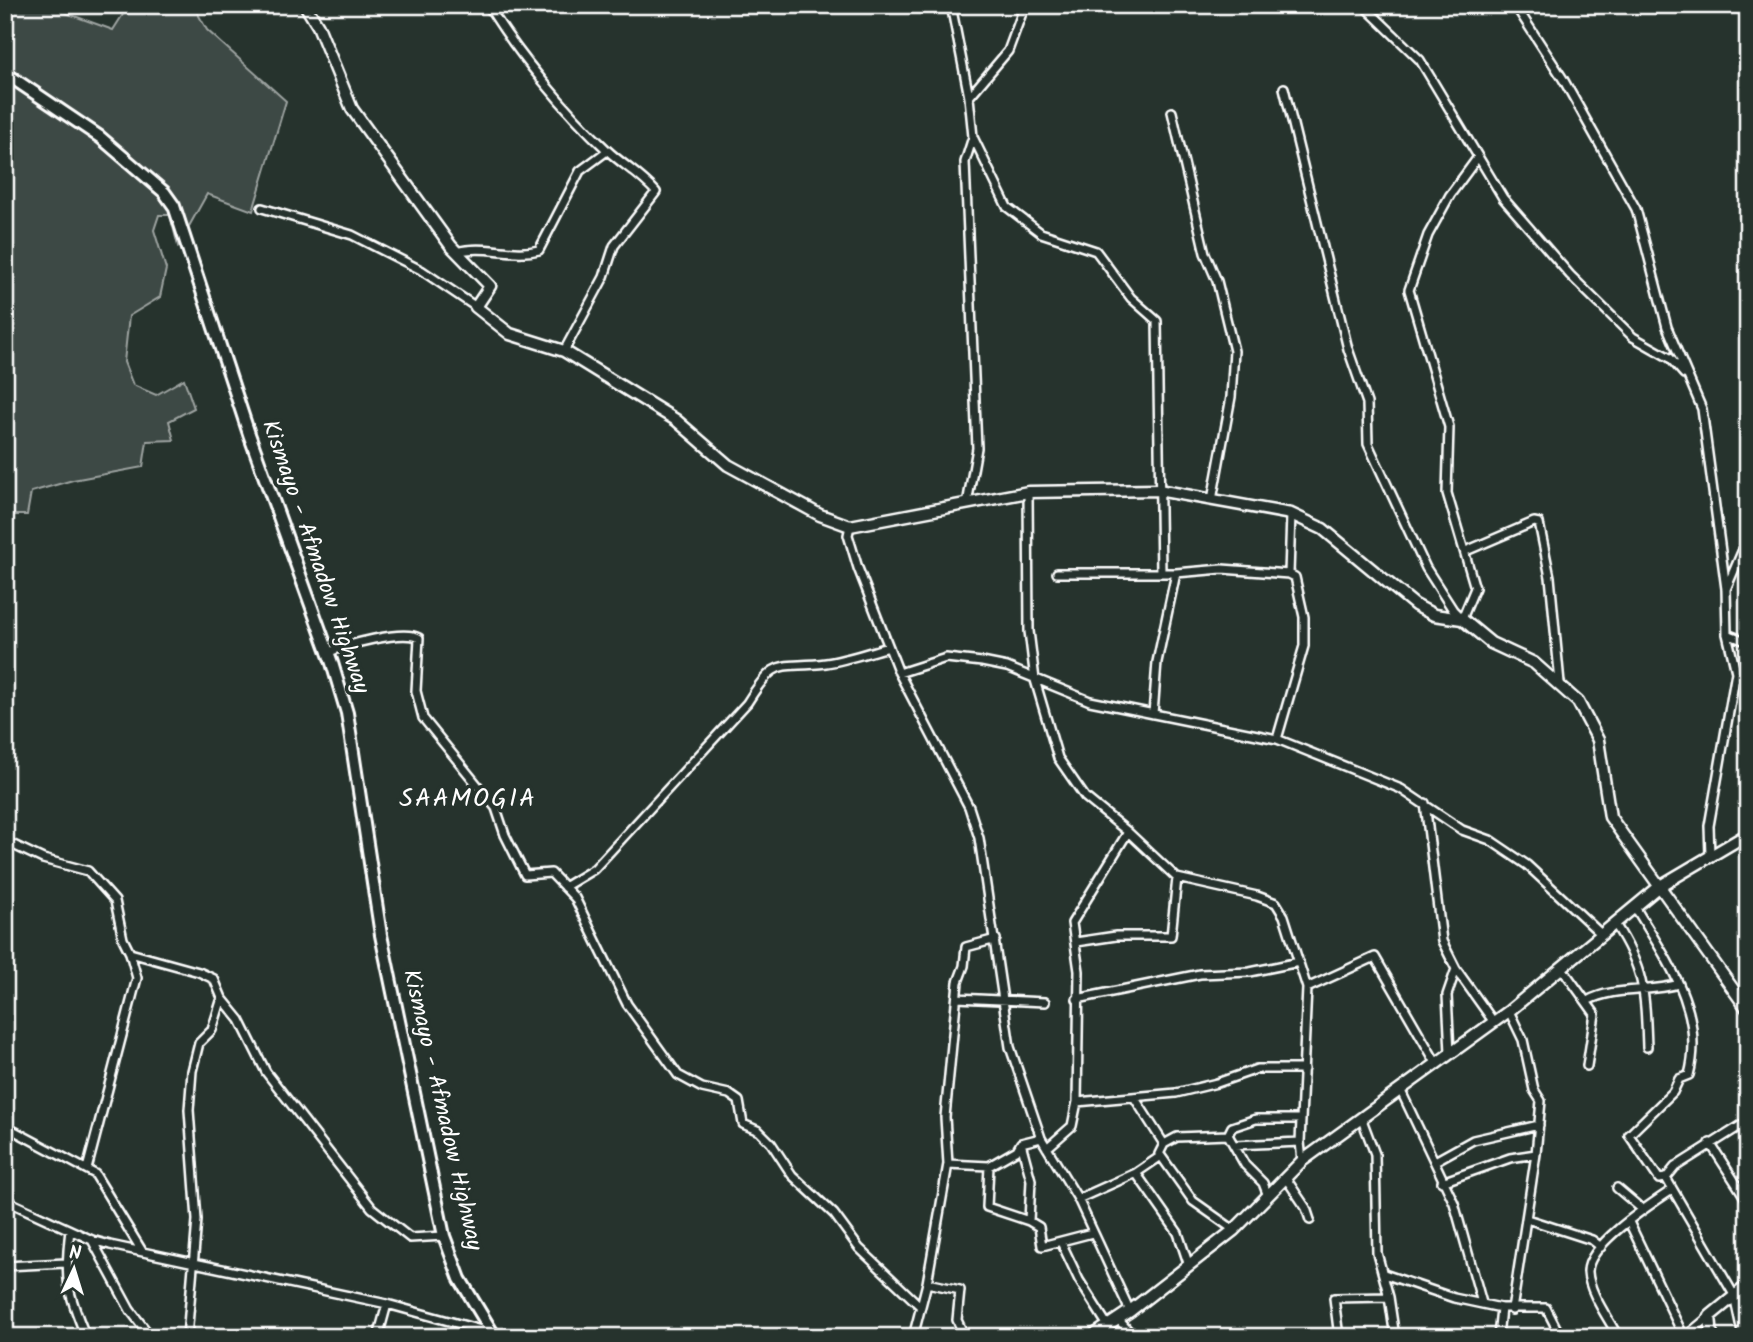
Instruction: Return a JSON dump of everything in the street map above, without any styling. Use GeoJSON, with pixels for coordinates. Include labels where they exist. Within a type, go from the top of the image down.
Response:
{"type":"FeatureCollection","features":[{"type":"Feature","properties":{"kind":"main road","name":"Kismayo - Afmadow Highway"},"geometry":{"type":"LineString","coordinates":[[5,73],[100,137],[164,192],[174,206],[249,435],[347,713],[381,935],[444,1236],[460,1279],[497,1336]]}},
{"type":"Feature","properties":{"kind":"street"},"geometry":{"type":"LineString","coordinates":[[305,5],[318,26],[352,109],[457,252],[490,286],[476,307]]}},
{"type":"Feature","properties":{"kind":"street"},"geometry":{"type":"LineString","coordinates":[[488,5],[543,79],[607,150],[645,179],[656,192],[614,246],[604,277],[564,351]]}},
{"type":"Feature","properties":{"kind":"street"},"geometry":{"type":"LineString","coordinates":[[951,5],[969,97],[973,137],[1007,208],[1041,233],[1096,251],[1131,298],[1157,321],[1161,573]]}},
{"type":"Feature","properties":{"kind":"street"},"geometry":{"type":"LineString","coordinates":[[969,97],[1008,51],[1025,5]]}},
{"type":"Feature","properties":{"kind":"street"},"geometry":{"type":"LineString","coordinates":[[1363,5],[1420,60],[1503,198],[1570,275],[1633,337],[1670,358],[1689,379]]}},
{"type":"Feature","properties":{"kind":"street"},"geometry":{"type":"LineString","coordinates":[[1515,5],[1563,79],[1636,209],[1667,327],[1702,409],[1714,481],[1726,589],[1727,634],[1736,672],[1709,826],[1710,855]]}},
{"type":"Feature","properties":{"kind":"street"},"geometry":{"type":"LineString","coordinates":[[1284,88],[1348,349],[1367,404],[1368,444],[1426,568],[1453,610],[1462,618],[1491,643],[1534,663],[1560,683],[1578,702],[1598,740],[1610,817],[1748,1010]]}},
{"type":"Feature","properties":{"kind":"street"},"geometry":{"type":"LineString","coordinates":[[1172,113],[1205,253],[1217,281],[1234,351],[1231,397],[1212,500]]}},
{"type":"Feature","properties":{"kind":"street"},"geometry":{"type":"LineString","coordinates":[[967,503],[977,448],[965,162],[973,137]]}},
{"type":"Feature","properties":{"kind":"street"},"geometry":{"type":"LineString","coordinates":[[457,252],[468,249],[528,253],[539,250],[580,171],[607,150]]}},
{"type":"Feature","properties":{"kind":"street"},"geometry":{"type":"LineString","coordinates":[[1462,618],[1475,589],[1447,493],[1449,427],[1409,290],[1427,235],[1450,195],[1478,157]]}},
{"type":"Feature","properties":{"kind":"street"},"geometry":{"type":"LineString","coordinates":[[262,208],[352,235],[421,270],[510,334],[564,351],[676,420],[728,465],[820,515],[850,526],[1028,492],[1158,490],[1291,514],[1323,529],[1416,604],[1434,615],[1462,618]]}},
{"type":"Feature","properties":{"kind":"street"},"geometry":{"type":"LineString","coordinates":[[1028,492],[1029,631],[1035,680],[1058,758],[1085,797],[1177,877],[1257,895],[1276,903],[1307,988],[1300,1142],[1302,1161]]}},
{"type":"Feature","properties":{"kind":"street"},"geometry":{"type":"LineString","coordinates":[[1289,574],[1291,514]]}},
{"type":"Feature","properties":{"kind":"street"},"geometry":{"type":"LineString","coordinates":[[1466,551],[1534,522],[1539,523],[1550,577],[1560,683]]}},
{"type":"Feature","properties":{"kind":"street"},"geometry":{"type":"LineString","coordinates":[[850,526],[848,535],[858,568],[899,673],[969,807],[978,838],[996,939],[1010,1047],[1041,1138],[1078,1199],[1130,1311]]}},
{"type":"Feature","properties":{"kind":"street"},"geometry":{"type":"LineString","coordinates":[[1726,589],[1748,538]]}},
{"type":"Feature","properties":{"kind":"street"},"geometry":{"type":"LineString","coordinates":[[1057,573],[1176,573],[1222,569],[1289,574],[1296,577],[1304,617],[1304,646],[1277,738]]}},
{"type":"Feature","properties":{"kind":"street"},"geometry":{"type":"LineString","coordinates":[[1153,714],[1157,662],[1176,573]]}},
{"type":"Feature","properties":{"kind":"street"},"geometry":{"type":"LineString","coordinates":[[1727,634],[1748,642]]}},
{"type":"Feature","properties":{"kind":"street"},"geometry":{"type":"LineString","coordinates":[[327,653],[343,646],[378,639],[412,636],[419,638],[416,691],[423,718],[449,752],[472,774],[496,808],[505,835],[525,875],[551,873],[575,898],[598,949],[636,1018],[678,1074],[702,1088],[729,1094],[738,1101],[743,1124],[759,1131],[771,1143],[792,1175],[834,1214],[859,1248],[919,1305]]}},
{"type":"Feature","properties":{"kind":"street"},"geometry":{"type":"LineString","coordinates":[[564,887],[594,869],[747,703],[762,680],[784,663],[827,663],[890,647]]}},
{"type":"Feature","properties":{"kind":"street"},"geometry":{"type":"LineString","coordinates":[[899,673],[946,658],[1007,667],[1090,701],[1277,738],[1359,769],[1425,803],[1462,830],[1490,840],[1527,866],[1601,934]]}},
{"type":"Feature","properties":{"kind":"street"},"geometry":{"type":"LineString","coordinates":[[1736,672],[1748,687]]}},
{"type":"Feature","properties":{"kind":"street"},"geometry":{"type":"LineString","coordinates":[[1425,803],[1443,941],[1456,969],[1493,1021]]}},
{"type":"Feature","properties":{"kind":"street"},"geometry":{"type":"LineString","coordinates":[[1047,1148],[1072,1126],[1077,1102],[1076,942],[1072,923],[1128,832]]}},
{"type":"Feature","properties":{"kind":"street"},"geometry":{"type":"LineString","coordinates":[[1091,1337],[1130,1311],[1234,1230],[1302,1161],[1435,1062],[1509,1011],[1660,886],[1748,834]]}},
{"type":"Feature","properties":{"kind":"street"},"geometry":{"type":"LineString","coordinates":[[5,841],[43,859],[88,871],[115,901],[123,939],[137,978],[87,1169]]}},
{"type":"Feature","properties":{"kind":"street"},"geometry":{"type":"LineString","coordinates":[[1076,942],[1116,936],[1171,936],[1177,877]]}},
{"type":"Feature","properties":{"kind":"street"},"geometry":{"type":"LineString","coordinates":[[1635,907],[1688,1002],[1693,1024],[1690,1073],[1679,1079],[1674,1092],[1629,1135],[1659,1179],[1666,1178],[1675,1167],[1748,1121]]}},
{"type":"Feature","properties":{"kind":"street"},"geometry":{"type":"LineString","coordinates":[[1615,924],[1632,950],[1645,990],[1647,1047]]}},
{"type":"Feature","properties":{"kind":"street"},"geometry":{"type":"LineString","coordinates":[[913,1337],[919,1305],[927,1283],[947,1164],[945,1117],[957,998],[966,947],[996,939]]}},
{"type":"Feature","properties":{"kind":"street"},"geometry":{"type":"LineString","coordinates":[[130,953],[199,972],[214,979],[222,998],[240,1020],[266,1072],[372,1208],[410,1238],[444,1236]]}},
{"type":"Feature","properties":{"kind":"street"},"geometry":{"type":"LineString","coordinates":[[1307,988],[1375,957],[1435,1062]]}},
{"type":"Feature","properties":{"kind":"street"},"geometry":{"type":"LineString","coordinates":[[1077,999],[1200,974],[1250,972],[1299,962]]}},
{"type":"Feature","properties":{"kind":"street"},"geometry":{"type":"LineString","coordinates":[[1562,968],[1587,1001],[1595,1017],[1587,1066]]}},
{"type":"Feature","properties":{"kind":"street"},"geometry":{"type":"LineString","coordinates":[[1450,1052],[1447,995],[1456,969]]}},
{"type":"Feature","properties":{"kind":"street"},"geometry":{"type":"LineString","coordinates":[[1587,1001],[1606,992],[1645,990],[1679,984]]}},
{"type":"Feature","properties":{"kind":"street"},"geometry":{"type":"LineString","coordinates":[[187,1337],[197,1220],[189,1110],[192,1071],[198,1043],[212,1030],[222,998]]}},
{"type":"Feature","properties":{"kind":"street"},"geometry":{"type":"LineString","coordinates":[[957,998],[1045,1002]]}},
{"type":"Feature","properties":{"kind":"street"},"geometry":{"type":"LineString","coordinates":[[1509,1011],[1522,1040],[1534,1090],[1541,1101],[1527,1219],[1512,1310]]}},
{"type":"Feature","properties":{"kind":"street"},"geometry":{"type":"LineString","coordinates":[[1077,1102],[1176,1093],[1217,1083],[1246,1070],[1304,1069]]}},
{"type":"Feature","properties":{"kind":"street"},"geometry":{"type":"LineString","coordinates":[[1400,1089],[1454,1203],[1470,1250],[1482,1303]]}},
{"type":"Feature","properties":{"kind":"street"},"geometry":{"type":"LineString","coordinates":[[1134,1097],[1164,1144]]}},
{"type":"Feature","properties":{"kind":"street"},"geometry":{"type":"LineString","coordinates":[[1361,1118],[1375,1154],[1375,1231],[1395,1337]]}},
{"type":"Feature","properties":{"kind":"street"},"geometry":{"type":"LineString","coordinates":[[1227,1135],[1232,1127],[1256,1119],[1301,1119]]}},
{"type":"Feature","properties":{"kind":"street"},"geometry":{"type":"LineString","coordinates":[[1435,1161],[1474,1140],[1539,1125]]}},
{"type":"Feature","properties":{"kind":"street"},"geometry":{"type":"LineString","coordinates":[[5,1126],[96,1174],[142,1251]]}},
{"type":"Feature","properties":{"kind":"street"},"geometry":{"type":"LineString","coordinates":[[1227,1135],[1177,1138],[1164,1144],[1159,1154],[1193,1201],[1234,1230]]}},
{"type":"Feature","properties":{"kind":"street"},"geometry":{"type":"LineString","coordinates":[[1227,1135],[1245,1165],[1263,1183],[1268,1196]]}},
{"type":"Feature","properties":{"kind":"street"},"geometry":{"type":"LineString","coordinates":[[1020,1143],[1041,1138]]}},
{"type":"Feature","properties":{"kind":"street"},"geometry":{"type":"LineString","coordinates":[[1234,1145],[1300,1142]]}},
{"type":"Feature","properties":{"kind":"street"},"geometry":{"type":"LineString","coordinates":[[947,1164],[989,1166],[1017,1150],[1020,1143]]}},
{"type":"Feature","properties":{"kind":"street"},"geometry":{"type":"LineString","coordinates":[[1020,1143],[1031,1180],[1029,1221]]}},
{"type":"Feature","properties":{"kind":"street"},"geometry":{"type":"LineString","coordinates":[[1710,1143],[1748,1202]]}},
{"type":"Feature","properties":{"kind":"street"},"geometry":{"type":"LineString","coordinates":[[1442,1182],[1510,1157],[1536,1154]]}},
{"type":"Feature","properties":{"kind":"street"},"geometry":{"type":"LineString","coordinates":[[1078,1199],[1136,1173],[1161,1156]]}},
{"type":"Feature","properties":{"kind":"street"},"geometry":{"type":"LineString","coordinates":[[989,1166],[987,1208],[1029,1221],[1039,1227],[1042,1246],[1092,1233]]}},
{"type":"Feature","properties":{"kind":"street"},"geometry":{"type":"LineString","coordinates":[[1136,1173],[1178,1233],[1189,1266]]}},
{"type":"Feature","properties":{"kind":"street"},"geometry":{"type":"LineString","coordinates":[[1285,1177],[1306,1208],[1310,1220]]}},
{"type":"Feature","properties":{"kind":"street"},"geometry":{"type":"LineString","coordinates":[[1666,1178],[1734,1295],[1743,1337]]}},
{"type":"Feature","properties":{"kind":"street"},"geometry":{"type":"LineString","coordinates":[[1617,1188],[1643,1209]]}},
{"type":"Feature","properties":{"kind":"street"},"geometry":{"type":"LineString","coordinates":[[1618,1337],[1588,1273],[1590,1262],[1601,1247],[1643,1209],[1672,1190]]}},
{"type":"Feature","properties":{"kind":"street"},"geometry":{"type":"LineString","coordinates":[[5,1200],[92,1240],[387,1304],[497,1336]]}},
{"type":"Feature","properties":{"kind":"street"},"geometry":{"type":"LineString","coordinates":[[1527,1219],[1592,1240],[1601,1247]]}},
{"type":"Feature","properties":{"kind":"street"},"geometry":{"type":"LineString","coordinates":[[1629,1222],[1684,1337],[1748,1285]]}},
{"type":"Feature","properties":{"kind":"street"},"geometry":{"type":"LineString","coordinates":[[70,1230],[66,1263],[68,1292],[86,1337]]}},
{"type":"Feature","properties":{"kind":"street"},"geometry":{"type":"LineString","coordinates":[[92,1240],[130,1310],[151,1337]]}},
{"type":"Feature","properties":{"kind":"street"},"geometry":{"type":"LineString","coordinates":[[1061,1242],[1079,1280],[1108,1326]]}},
{"type":"Feature","properties":{"kind":"street"},"geometry":{"type":"LineString","coordinates":[[5,1266],[66,1263]]}},
{"type":"Feature","properties":{"kind":"street"},"geometry":{"type":"LineString","coordinates":[[1384,1274],[1454,1298],[1501,1308],[1546,1308],[1561,1337]]}},
{"type":"Feature","properties":{"kind":"street"},"geometry":{"type":"LineString","coordinates":[[927,1283],[960,1290],[957,1320],[965,1337]]}},
{"type":"Feature","properties":{"kind":"street"},"geometry":{"type":"LineString","coordinates":[[1339,1337],[1335,1298],[1389,1297]]}},
{"type":"Feature","properties":{"kind":"street"},"geometry":{"type":"LineString","coordinates":[[378,1337],[387,1304]]}},
{"type":"Feature","properties":{"kind":"street"},"geometry":{"type":"LineString","coordinates":[[1498,1337],[1501,1308]]}},
{"type":"Feature","properties":{"kind":"street"},"geometry":{"type":"LineString","coordinates":[[1710,1316],[1712,1337]]}},
{"type":"Feature","properties":{"kind":"street"},"geometry":{"type":"LineString","coordinates":[[1118,1319],[1134,1337]]}},
{"type":"Feature","properties":{"kind":"shaded area"},"geometry":{"type":"Polygon","coordinates":[[[5,5],[44,5],[113,30],[129,5],[193,5],[207,30],[286,101],[253,211],[207,194],[178,246],[170,215],[159,215],[154,230],[166,269],[160,297],[129,316],[124,362],[133,385],[156,395],[184,379],[194,408],[169,421],[174,440],[147,441],[143,467],[73,480],[31,492],[27,515],[5,515],[5,5]]]}},
{"type":"Feature","properties":{"kind":"district","name":"SAAMOGIA"},"geometry":{"type":"Point","coordinates":[468,799]}}]}
